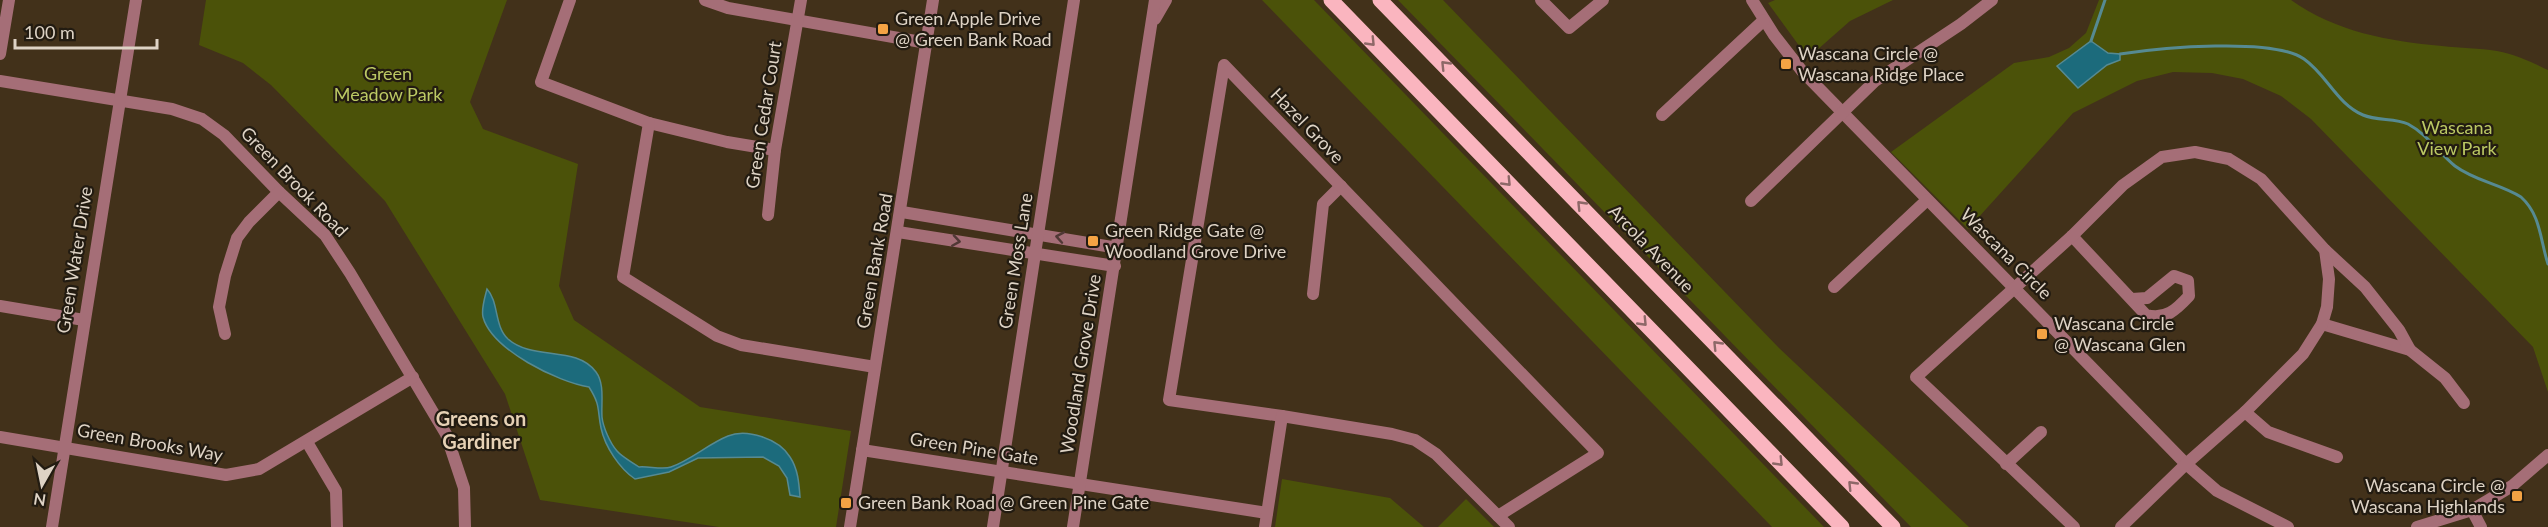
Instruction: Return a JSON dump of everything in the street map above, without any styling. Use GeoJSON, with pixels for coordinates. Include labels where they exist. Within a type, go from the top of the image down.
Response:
{"type":"FeatureCollection","features":[{"type":"Feature","properties":{"kind":"main road"},"geometry":{"type":"LineString","coordinates":[[1331,0],[1842,527]]}},
{"type":"Feature","properties":{"kind":"main road","name":"Arcola Avenue"},"geometry":{"type":"LineString","coordinates":[[1380,0],[1893,527]]}},
{"type":"Feature","properties":{"kind":"street"},"geometry":{"type":"LineString","coordinates":[[0,54],[9,0]]}},
{"type":"Feature","properties":{"kind":"street","name":"Green Water Drive"},"geometry":{"type":"LineString","coordinates":[[52,527],[136,0]]}},
{"type":"Feature","properties":{"kind":"street"},"geometry":{"type":"LineString","coordinates":[[570,0],[541,82],[649,123],[728,142],[775,150]]}},
{"type":"Feature","properties":{"kind":"street"},"geometry":{"type":"LineString","coordinates":[[705,0],[728,8],[927,43]]}},
{"type":"Feature","properties":{"kind":"street","name":"Green Cedar Court"},"geometry":{"type":"LineString","coordinates":[[768,215],[775,150],[801,0]]}},
{"type":"Feature","properties":{"kind":"street","name":"Green Bank Road"},"geometry":{"type":"LineString","coordinates":[[850,527],[902,212],[933,0]]}},
{"type":"Feature","properties":{"kind":"street","name":"Green Moss Lane"},"geometry":{"type":"LineString","coordinates":[[993,527],[1074,0]]}},
{"type":"Feature","properties":{"kind":"street","name":"Woodland Grove Drive"},"geometry":{"type":"LineString","coordinates":[[1073,527],[1155,0]]}},
{"type":"Feature","properties":{"kind":"street","name":"Woodland Grove Drive"},"geometry":{"type":"LineString","coordinates":[[1149,28],[1166,0]]}},
{"type":"Feature","properties":{"kind":"street"},"geometry":{"type":"LineString","coordinates":[[1541,0],[1569,28],[1603,0]]}},
{"type":"Feature","properties":{"kind":"street","name":"Wascana Circle"},"geometry":{"type":"LineString","coordinates":[[1752,0],[1786,52],[1842,113],[2186,464],[2217,491],[2284,527]]}},
{"type":"Feature","properties":{"kind":"street"},"geometry":{"type":"LineString","coordinates":[[1751,201],[1875,81],[1961,24],[1992,0]]}},
{"type":"Feature","properties":{"kind":"street"},"geometry":{"type":"LineString","coordinates":[[1662,115],[1764,20]]}},
{"type":"Feature","properties":{"kind":"street","name":"Hazel Grove"},"geometry":{"type":"LineString","coordinates":[[1282,416],[1169,400],[1224,65],[1598,453],[1498,516]]}},
{"type":"Feature","properties":{"kind":"street","name":"Green Brook Road"},"geometry":{"type":"LineString","coordinates":[[0,81],[172,108],[202,119],[224,135],[279,192],[325,235],[350,273],[446,434],[464,488],[465,527]]}},
{"type":"Feature","properties":{"kind":"street"},"geometry":{"type":"LineString","coordinates":[[649,123],[623,277],[717,336],[741,345],[875,367]]}},
{"type":"Feature","properties":{"kind":"street"},"geometry":{"type":"LineString","coordinates":[[2074,527],[1916,377],[2072,236],[2123,184],[2162,157],[2195,153],[2229,159],[2260,179],[2325,250],[2365,287],[2399,330],[2410,351]]}},
{"type":"Feature","properties":{"kind":"street"},"geometry":{"type":"LineString","coordinates":[[1313,294],[1323,204],[1341,186]]}},
{"type":"Feature","properties":{"kind":"street"},"geometry":{"type":"LineString","coordinates":[[225,333],[219,307],[225,276],[237,238],[249,222],[279,192]]}},
{"type":"Feature","properties":{"kind":"street"},"geometry":{"type":"LineString","coordinates":[[1834,287],[1927,200]]}},
{"type":"Feature","properties":{"kind":"street"},"geometry":{"type":"LineString","coordinates":[[902,212],[1118,248]]}},
{"type":"Feature","properties":{"kind":"street"},"geometry":{"type":"LineString","coordinates":[[898,232],[1115,266]]}},
{"type":"Feature","properties":{"kind":"street"},"geometry":{"type":"LineString","coordinates":[[2072,236],[2146,315],[2159,318],[2176,311],[2189,296],[2188,281],[2174,276],[2147,298],[2132,299]]}},
{"type":"Feature","properties":{"kind":"street"},"geometry":{"type":"LineString","coordinates":[[2121,527],[2186,464],[2245,412],[2303,354],[2322,324],[2327,307],[2329,279],[2325,250]]}},
{"type":"Feature","properties":{"kind":"street"},"geometry":{"type":"LineString","coordinates":[[0,306],[84,320]]}},
{"type":"Feature","properties":{"kind":"street"},"geometry":{"type":"LineString","coordinates":[[2322,324],[2410,351],[2445,378],[2464,403]]}},
{"type":"Feature","properties":{"kind":"street","name":"Green Brooks Way"},"geometry":{"type":"LineString","coordinates":[[0,436],[226,475],[259,469],[413,377]]}},
{"type":"Feature","properties":{"kind":"street"},"geometry":{"type":"LineString","coordinates":[[2245,412],[2268,432],[2337,457]]}},
{"type":"Feature","properties":{"kind":"street"},"geometry":{"type":"LineString","coordinates":[[1265,527],[1282,416],[1392,434],[1415,440],[1436,454],[1509,527]]}},
{"type":"Feature","properties":{"kind":"street"},"geometry":{"type":"LineString","coordinates":[[2006,464],[2041,432]]}},
{"type":"Feature","properties":{"kind":"street"},"geometry":{"type":"LineString","coordinates":[[307,442],[336,491],[337,527]]}},
{"type":"Feature","properties":{"kind":"street","name":"Green Pine Gate"},"geometry":{"type":"LineString","coordinates":[[862,450],[1267,513]]}},
{"type":"Feature","properties":{"kind":"street"},"geometry":{"type":"LineString","coordinates":[[2417,527],[2472,510],[2512,486],[2548,455]]}},
{"type":"Feature","properties":{"kind":"street"},"geometry":{"type":"LineString","coordinates":[[2472,510],[2481,527]]}},
{"type":"Feature","properties":{"kind":"green space","name":"Green Meadow Park"},"geometry":{"type":"Polygon","coordinates":[[[206,0],[507,0],[470,102],[483,129],[578,164],[559,286],[574,320],[700,407],[851,431],[836,527],[719,527],[540,500],[505,394],[385,201],[271,85],[243,63],[199,45],[206,0]]]}},
{"type":"Feature","properties":{"kind":"green space"},"geometry":{"type":"Polygon","coordinates":[[[1262,0],[1314,0],[1824,527],[1772,527],[1262,0]]]}},
{"type":"Feature","properties":{"kind":"green space"},"geometry":{"type":"Polygon","coordinates":[[[1398,0],[1443,0],[1779,348],[1969,527],[1911,527],[1398,0]]]}},
{"type":"Feature","properties":{"kind":"green space"},"geometry":{"type":"Polygon","coordinates":[[[1775,0],[1893,0],[1850,21],[1808,58],[1768,3],[1775,0]]]}},
{"type":"Feature","properties":{"kind":"green space","name":"Wascana View Park"},"geometry":{"type":"Polygon","coordinates":[[[2099,0],[2291,0],[2326,20],[2363,33],[2422,44],[2497,51],[2517,56],[2548,70],[2548,392],[2533,347],[2311,119],[2281,96],[2243,79],[2212,73],[2173,72],[2137,81],[2073,113],[1968,229],[1891,152],[2014,63],[2049,57],[2069,48],[2086,33],[2099,0]]]}},
{"type":"Feature","properties":{"kind":"green space"},"geometry":{"type":"Polygon","coordinates":[[[1282,479],[1390,498],[1424,527],[1275,527],[1282,479]]]}},
{"type":"Feature","properties":{"kind":"green space"},"geometry":{"type":"Polygon","coordinates":[[[1466,499],[1494,527],[1438,527],[1466,499]]]}},
{"type":"Feature","properties":{"kind":"water"},"geometry":{"type":"Polygon","coordinates":[[[2091,41],[2108,53],[2120,54],[2120,60],[2107,65],[2078,88],[2057,66],[2091,41]]]}},
{"type":"Feature","properties":{"kind":"water"},"geometry":{"type":"Polygon","coordinates":[[[487,289],[493,300],[500,328],[508,339],[529,350],[566,355],[577,359],[588,364],[596,372],[602,388],[602,417],[609,439],[619,453],[639,467],[668,468],[728,436],[753,434],[771,440],[790,457],[799,481],[800,497],[790,495],[787,478],[779,466],[763,457],[698,458],[669,472],[635,479],[619,463],[606,443],[597,403],[589,387],[561,379],[528,362],[499,341],[489,329],[483,317],[487,289]]]}},
{"type":"Feature","properties":{"kind":"waterway"},"geometry":{"type":"LineString","coordinates":[[2091,41],[2105,0]]}},
{"type":"Feature","properties":{"kind":"waterway"},"geometry":{"type":"LineString","coordinates":[[2120,54],[2187,47],[2242,46],[2289,52],[2304,59],[2354,110],[2368,117],[2408,124],[2421,133],[2455,166],[2521,197],[2533,212],[2548,264]]}},
{"type":"Feature","properties":{"kind":"place","name":"Green Apple Drive @ Green Bank Road"},"geometry":{"type":"Point","coordinates":[883,29]}},
{"type":"Feature","properties":{"kind":"place","name":"Wascana Circle @ Wascana Ridge Place"},"geometry":{"type":"Point","coordinates":[1786,64]}},
{"type":"Feature","properties":{"kind":"place","name":"Green Ridge Gate @ Woodland Grove Drive"},"geometry":{"type":"Point","coordinates":[1093,241]}},
{"type":"Feature","properties":{"kind":"place","name":"Wascana Circle @ Wascana Glen"},"geometry":{"type":"Point","coordinates":[2042,334]}},
{"type":"Feature","properties":{"kind":"place","name":"Wascana Circle @ Wascana Highlands"},"geometry":{"type":"Point","coordinates":[2517,496]}},
{"type":"Feature","properties":{"kind":"place","name":"Green Bank Road @ Green Pine Gate"},"geometry":{"type":"Point","coordinates":[846,503]}},
{"type":"Feature","properties":{"kind":"district","name":"Greens on Gardiner"},"geometry":{"type":"Point","coordinates":[481,430]}}]}
